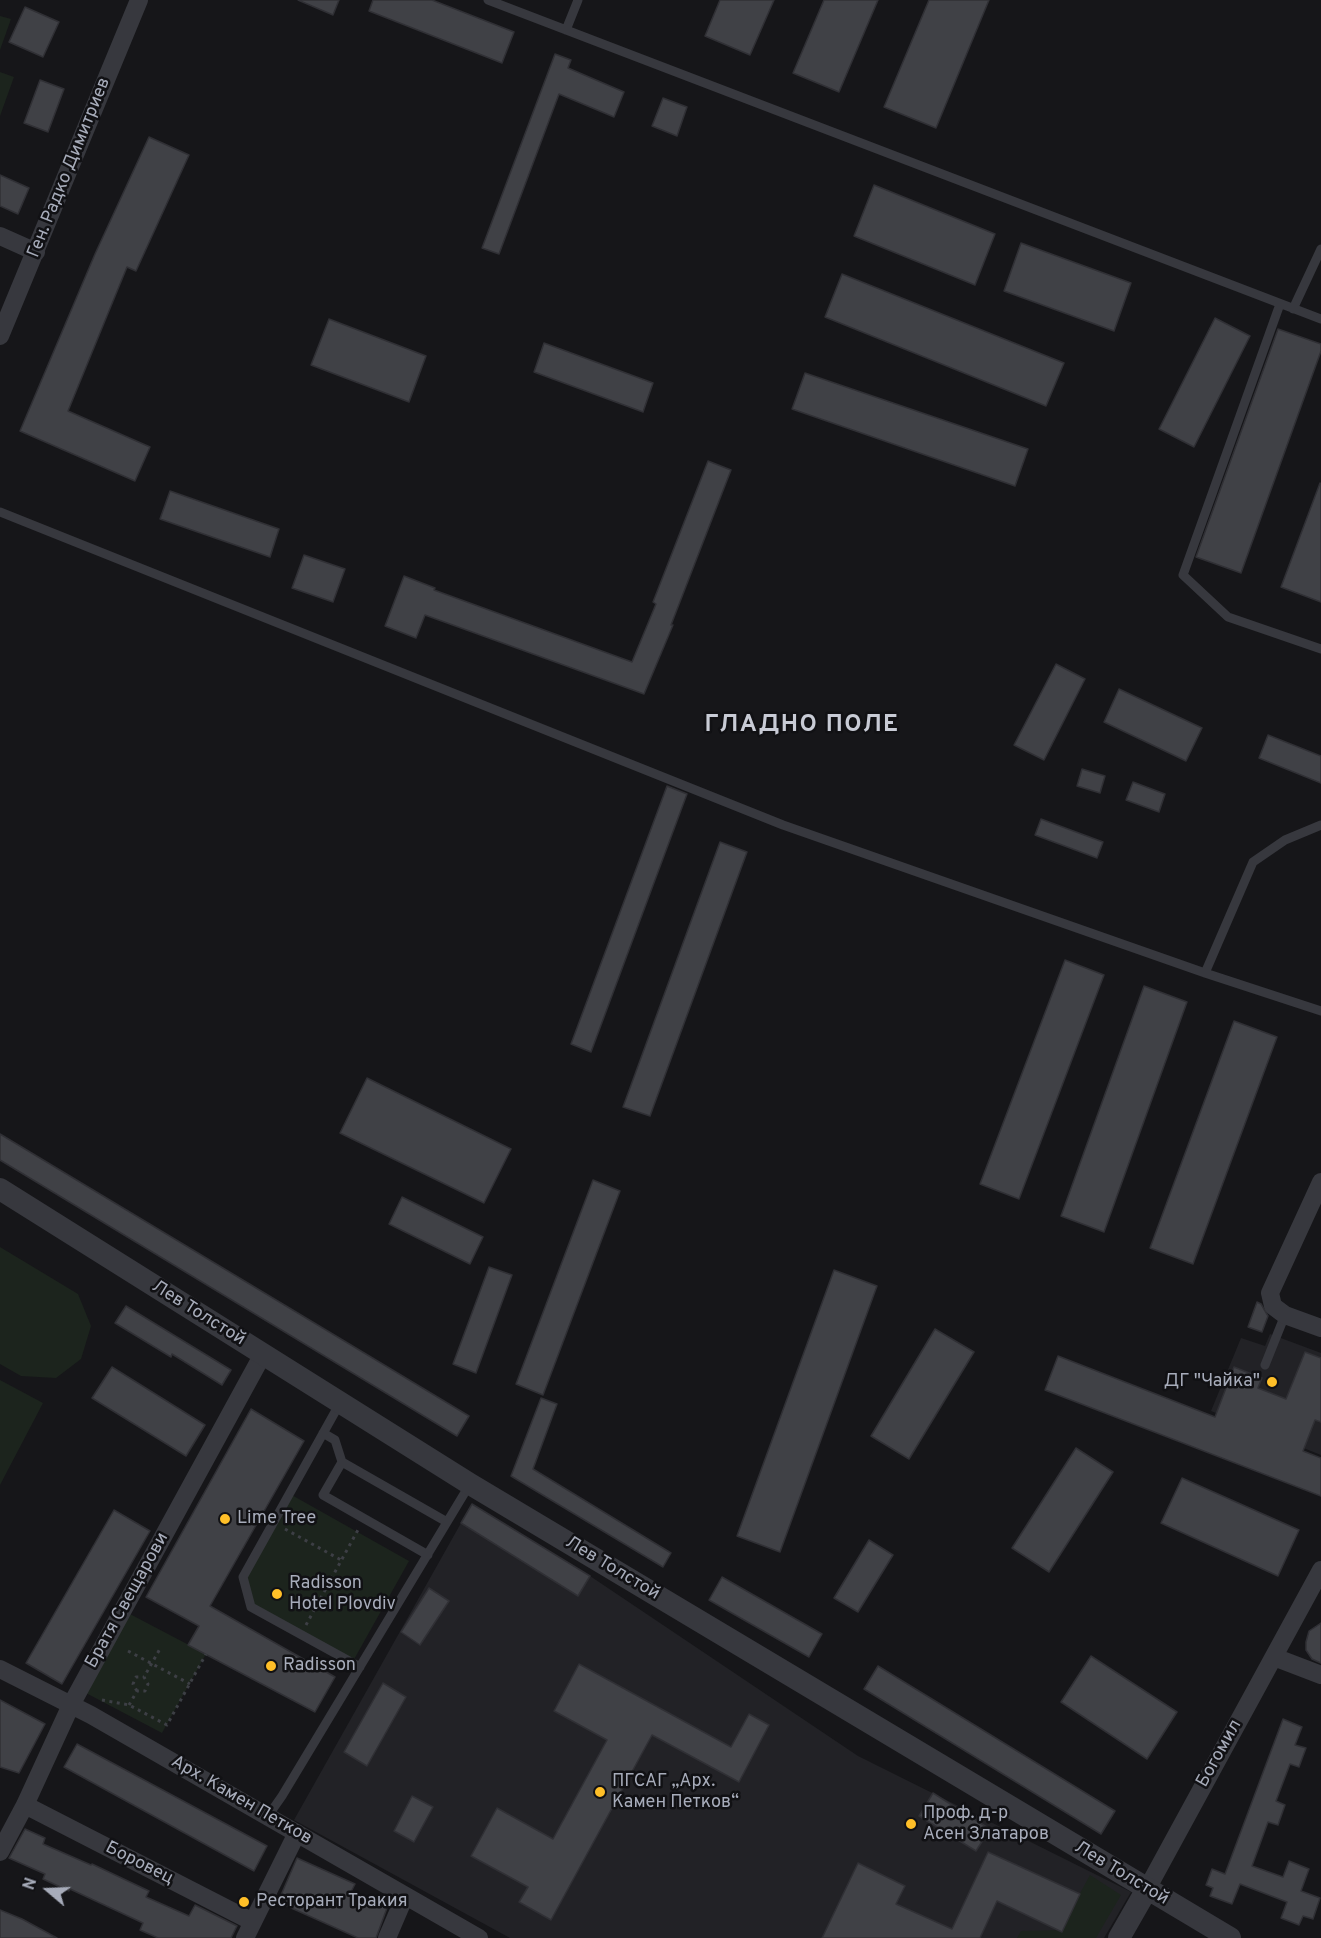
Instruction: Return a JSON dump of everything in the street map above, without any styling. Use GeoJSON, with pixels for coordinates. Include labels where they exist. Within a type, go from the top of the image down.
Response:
{"type":"FeatureCollection","features":[{"type":"Feature","properties":{"kind":"street","name":"Ген. Радко Димитриев"},"geometry":{"type":"LineString","coordinates":[[0,336],[139,0]]}},
{"type":"Feature","properties":{"kind":"street"},"geometry":{"type":"LineString","coordinates":[[0,236],[36,252]]}},
{"type":"Feature","properties":{"kind":"street"},"geometry":{"type":"LineString","coordinates":[[1321,1182],[1270,1293],[1274,1306],[1284,1315],[1321,1328]]}},
{"type":"Feature","properties":{"kind":"street","name":"Лев Толстой"},"geometry":{"type":"LineString","coordinates":[[0,1189],[470,1484],[1230,1938]]}},
{"type":"Feature","properties":{"kind":"street","name":"Братя Свещарови"},"geometry":{"type":"LineString","coordinates":[[0,1852],[25,1805],[71,1706],[263,1354]]}},
{"type":"Feature","properties":{"kind":"street","name":"Богомил"},"geometry":{"type":"LineString","coordinates":[[1119,1938],[1321,1570]]}},
{"type":"Feature","properties":{"kind":"street"},"geometry":{"type":"LineString","coordinates":[[1274,1657],[1321,1676]]}},
{"type":"Feature","properties":{"kind":"street","name":"Арх. Камен Петков"},"geometry":{"type":"LineString","coordinates":[[0,1669],[91,1715],[478,1938]]}},
{"type":"Feature","properties":{"kind":"street","name":"Боровец"},"geometry":{"type":"LineString","coordinates":[[25,1805],[249,1930]]}},
{"type":"Feature","properties":{"kind":"street"},"geometry":{"type":"LineString","coordinates":[[249,1930],[297,1833]]}},
{"type":"Feature","properties":{"kind":"street"},"geometry":{"type":"LineString","coordinates":[[387,1938],[405,1896]]}},
{"type":"Feature","properties":{"kind":"lane"},"geometry":{"type":"LineString","coordinates":[[488,0],[1321,320]]}},
{"type":"Feature","properties":{"kind":"lane"},"geometry":{"type":"LineString","coordinates":[[566,30],[578,0]]}},
{"type":"Feature","properties":{"kind":"lane"},"geometry":{"type":"LineString","coordinates":[[1293,309],[1321,249]]}},
{"type":"Feature","properties":{"kind":"lane"},"geometry":{"type":"LineString","coordinates":[[1280,304],[1182,575],[1228,617],[1321,649]]}},
{"type":"Feature","properties":{"kind":"lane"},"geometry":{"type":"LineString","coordinates":[[0,512],[783,825],[1204,973],[1321,1011]]}},
{"type":"Feature","properties":{"kind":"lane"},"geometry":{"type":"LineString","coordinates":[[1204,973],[1253,862],[1285,840],[1321,825]]}},
{"type":"Feature","properties":{"kind":"lane"},"geometry":{"type":"LineString","coordinates":[[1265,1365],[1284,1315]]}},
{"type":"Feature","properties":{"kind":"lane"},"geometry":{"type":"LineString","coordinates":[[340,1403],[243,1577],[251,1607],[360,1667]]}},
{"type":"Feature","properties":{"kind":"lane"},"geometry":{"type":"LineString","coordinates":[[323,1433],[335,1440],[342,1462],[447,1522]]}},
{"type":"Feature","properties":{"kind":"lane"},"geometry":{"type":"LineString","coordinates":[[342,1462],[323,1495],[428,1555]]}},
{"type":"Feature","properties":{"kind":"lane"},"geometry":{"type":"LineString","coordinates":[[268,1816],[470,1484]]}},
{"type":"Feature","properties":{"kind":"path"},"geometry":{"type":"LineString","coordinates":[[300,1634],[364,1518]]}},
{"type":"Feature","properties":{"kind":"path"},"geometry":{"type":"LineString","coordinates":[[273,1523],[341,1560]]}},
{"type":"Feature","properties":{"kind":"path"},"geometry":{"type":"LineString","coordinates":[[144,1677],[161,1647]]}},
{"type":"Feature","properties":{"kind":"path"},"geometry":{"type":"LineString","coordinates":[[128,1651],[189,1684]]}},
{"type":"Feature","properties":{"kind":"path"},"geometry":{"type":"LineString","coordinates":[[91,1715],[99,1700],[129,1705],[167,1725],[206,1654]]}},
{"type":"Feature","properties":{"kind":"path"},"geometry":{"type":"LineString","coordinates":[[137,1691],[133,1684],[136,1677],[144,1677]]}},
{"type":"Feature","properties":{"kind":"path"},"geometry":{"type":"LineString","coordinates":[[137,1691],[145,1690],[148,1684],[144,1677]]}},
{"type":"Feature","properties":{"kind":"path"},"geometry":{"type":"LineString","coordinates":[[129,1705],[137,1691]]}},
{"type":"Feature","properties":{"kind":"shaded area"},"geometry":{"type":"Polygon","coordinates":[[[0,16],[11,19],[0,50],[0,16]]]}},
{"type":"Feature","properties":{"kind":"shaded area"},"geometry":{"type":"Polygon","coordinates":[[[0,72],[14,77],[0,116],[0,72]]]}},
{"type":"Feature","properties":{"kind":"shaded area"},"geometry":{"type":"Polygon","coordinates":[[[0,1247],[78,1294],[91,1326],[81,1359],[56,1378],[21,1376],[0,1364],[0,1247]]]}},
{"type":"Feature","properties":{"kind":"shaded area","name":"ДГ \"Чайка\""},"geometry":{"type":"Polygon","coordinates":[[[1270,1334],[1321,1353],[1321,1455],[1211,1411],[1241,1338],[1265,1346],[1270,1334]]]}},
{"type":"Feature","properties":{"kind":"shaded area"},"geometry":{"type":"Polygon","coordinates":[[[0,1380],[43,1403],[0,1485],[0,1380]]]}},
{"type":"Feature","properties":{"kind":"shaded area"},"geometry":{"type":"Polygon","coordinates":[[[290,1494],[409,1561],[352,1663],[251,1607],[243,1577],[290,1494]]]}},
{"type":"Feature","properties":{"kind":"shaded area"},"geometry":{"type":"Polygon","coordinates":[[[461,1523],[578,1595],[590,1576],[858,1756],[1131,1892],[1104,1938],[510,1938],[294,1820],[461,1523]]]}},
{"type":"Feature","properties":{"kind":"shaded area"},"geometry":{"type":"Polygon","coordinates":[[[128,1613],[206,1654],[162,1733],[84,1692],[128,1613]]]}},
{"type":"Feature","properties":{"kind":"shaded area"},"geometry":{"type":"Polygon","coordinates":[[[1090,1875],[1121,1895],[1096,1938],[1017,1938],[1021,1931],[1060,1930],[1090,1875]]]}},
{"type":"Feature","properties":{"kind":"building"},"geometry":{"type":"Polygon","coordinates":[[[298,0],[339,0],[333,15],[298,0]]]}},
{"type":"Feature","properties":{"kind":"building"},"geometry":{"type":"Polygon","coordinates":[[[373,0],[432,0],[514,32],[502,63],[369,11],[373,0]]]}},
{"type":"Feature","properties":{"kind":"building"},"geometry":{"type":"Polygon","coordinates":[[[720,0],[774,0],[750,55],[705,36],[720,0]]]}},
{"type":"Feature","properties":{"kind":"building"},"geometry":{"type":"Polygon","coordinates":[[[824,0],[878,0],[839,92],[793,73],[824,0]]]}},
{"type":"Feature","properties":{"kind":"building"},"geometry":{"type":"Polygon","coordinates":[[[929,0],[989,0],[936,128],[884,107],[929,0]]]}},
{"type":"Feature","properties":{"kind":"building"},"geometry":{"type":"Polygon","coordinates":[[[25,7],[59,22],[43,57],[9,42],[25,7]]]}},
{"type":"Feature","properties":{"kind":"building"},"geometry":{"type":"Polygon","coordinates":[[[555,54],[571,60],[568,68],[624,92],[614,117],[559,94],[499,254],[482,248],[555,54]]]}},
{"type":"Feature","properties":{"kind":"building"},"geometry":{"type":"Polygon","coordinates":[[[40,80],[64,89],[48,132],[24,123],[40,80]]]}},
{"type":"Feature","properties":{"kind":"building"},"geometry":{"type":"Polygon","coordinates":[[[663,98],[687,107],[677,136],[652,126],[663,98]]]}},
{"type":"Feature","properties":{"kind":"building"},"geometry":{"type":"Polygon","coordinates":[[[149,137],[189,155],[136,271],[127,267],[68,411],[150,447],[135,481],[20,431],[95,254],[149,137]]]}},
{"type":"Feature","properties":{"kind":"building"},"geometry":{"type":"Polygon","coordinates":[[[0,175],[29,188],[18,214],[0,206],[0,175]]]}},
{"type":"Feature","properties":{"kind":"building"},"geometry":{"type":"Polygon","coordinates":[[[874,185],[995,234],[975,285],[854,236],[874,185]]]}},
{"type":"Feature","properties":{"kind":"building"},"geometry":{"type":"Polygon","coordinates":[[[1021,243],[1131,283],[1114,331],[1004,291],[1021,243]]]}},
{"type":"Feature","properties":{"kind":"building"},"geometry":{"type":"Polygon","coordinates":[[[842,274],[1064,363],[1046,406],[825,317],[842,274]]]}},
{"type":"Feature","properties":{"kind":"building"},"geometry":{"type":"Polygon","coordinates":[[[1215,318],[1250,336],[1194,447],[1159,429],[1215,318]]]}},
{"type":"Feature","properties":{"kind":"building"},"geometry":{"type":"Polygon","coordinates":[[[329,319],[426,356],[409,402],[311,365],[329,319]]]}},
{"type":"Feature","properties":{"kind":"building"},"geometry":{"type":"Polygon","coordinates":[[[1278,329],[1321,344],[1321,351],[1241,573],[1196,557],[1278,329]]]}},
{"type":"Feature","properties":{"kind":"building"},"geometry":{"type":"Polygon","coordinates":[[[544,343],[653,383],[643,412],[534,372],[544,343]]]}},
{"type":"Feature","properties":{"kind":"building"},"geometry":{"type":"Polygon","coordinates":[[[805,373],[1028,449],[1015,486],[792,409],[805,373]]]}},
{"type":"Feature","properties":{"kind":"building"},"geometry":{"type":"Polygon","coordinates":[[[708,461],[731,470],[671,625],[673,625],[644,694],[425,615],[416,638],[385,626],[404,576],[435,588],[434,590],[632,662],[656,604],[653,602],[708,461]]]}},
{"type":"Feature","properties":{"kind":"building"},"geometry":{"type":"Polygon","coordinates":[[[1321,484],[1321,602],[1281,587],[1321,484]]]}},
{"type":"Feature","properties":{"kind":"building"},"geometry":{"type":"Polygon","coordinates":[[[170,491],[279,529],[270,557],[160,519],[170,491]]]}},
{"type":"Feature","properties":{"kind":"building"},"geometry":{"type":"Polygon","coordinates":[[[304,555],[345,569],[333,602],[292,588],[304,555]]]}},
{"type":"Feature","properties":{"kind":"building"},"geometry":{"type":"Polygon","coordinates":[[[1056,664],[1085,679],[1044,760],[1014,745],[1056,664]]]}},
{"type":"Feature","properties":{"kind":"building"},"geometry":{"type":"Polygon","coordinates":[[[1119,689],[1202,728],[1186,761],[1104,722],[1119,689]]]}},
{"type":"Feature","properties":{"kind":"building"},"geometry":{"type":"Polygon","coordinates":[[[1268,735],[1321,756],[1321,783],[1259,758],[1268,735]]]}},
{"type":"Feature","properties":{"kind":"building"},"geometry":{"type":"Polygon","coordinates":[[[1082,769],[1105,776],[1100,793],[1077,786],[1082,769]]]}},
{"type":"Feature","properties":{"kind":"building"},"geometry":{"type":"Polygon","coordinates":[[[1133,782],[1165,794],[1159,812],[1126,800],[1133,782]]]}},
{"type":"Feature","properties":{"kind":"building"},"geometry":{"type":"Polygon","coordinates":[[[667,786],[687,794],[591,1052],[571,1044],[667,786]]]}},
{"type":"Feature","properties":{"kind":"building"},"geometry":{"type":"Polygon","coordinates":[[[1041,819],[1103,842],[1097,858],[1035,835],[1041,819]]]}},
{"type":"Feature","properties":{"kind":"building"},"geometry":{"type":"Polygon","coordinates":[[[720,842],[747,852],[650,1116],[623,1107],[720,842]]]}},
{"type":"Feature","properties":{"kind":"building"},"geometry":{"type":"Polygon","coordinates":[[[1065,960],[1104,975],[1019,1199],[980,1184],[1065,960]]]}},
{"type":"Feature","properties":{"kind":"building"},"geometry":{"type":"Polygon","coordinates":[[[1144,986],[1187,1002],[1104,1232],[1061,1216],[1144,986]]]}},
{"type":"Feature","properties":{"kind":"building"},"geometry":{"type":"Polygon","coordinates":[[[1234,1021],[1277,1037],[1193,1264],[1150,1248],[1234,1021]]]}},
{"type":"Feature","properties":{"kind":"building"},"geometry":{"type":"Polygon","coordinates":[[[367,1078],[511,1149],[484,1203],[340,1133],[367,1078]]]}},
{"type":"Feature","properties":{"kind":"building"},"geometry":{"type":"Polygon","coordinates":[[[0,1134],[469,1416],[457,1436],[0,1160],[0,1134]]]}},
{"type":"Feature","properties":{"kind":"building"},"geometry":{"type":"Polygon","coordinates":[[[593,1180],[620,1191],[543,1395],[516,1384],[593,1180]]]}},
{"type":"Feature","properties":{"kind":"building"},"geometry":{"type":"Polygon","coordinates":[[[402,1197],[483,1237],[470,1264],[389,1224],[402,1197]]]}},
{"type":"Feature","properties":{"kind":"building"},"geometry":{"type":"Polygon","coordinates":[[[489,1267],[512,1275],[476,1373],[453,1364],[489,1267]]]}},
{"type":"Feature","properties":{"kind":"building"},"geometry":{"type":"Polygon","coordinates":[[[834,1270],[877,1286],[780,1552],[737,1536],[834,1270]]]}},
{"type":"Feature","properties":{"kind":"building"},"geometry":{"type":"Polygon","coordinates":[[[1257,1302],[1261,1304],[1268,1316],[1262,1332],[1248,1327],[1257,1302]]]}},
{"type":"Feature","properties":{"kind":"building"},"geometry":{"type":"Polygon","coordinates":[[[126,1306],[231,1370],[222,1385],[115,1323],[126,1306]]]}},
{"type":"Feature","properties":{"kind":"building"},"geometry":{"type":"Polygon","coordinates":[[[935,1329],[974,1352],[909,1459],[871,1436],[935,1329]]]}},
{"type":"Feature","properties":{"kind":"building"},"geometry":{"type":"Polygon","coordinates":[[[1305,1352],[1321,1358],[1321,1422],[1315,1420],[1303,1451],[1321,1458],[1321,1496],[1045,1390],[1058,1356],[1215,1417],[1234,1367],[1262,1378],[1258,1388],[1286,1399],[1305,1352]]]}},
{"type":"Feature","properties":{"kind":"building"},"geometry":{"type":"Polygon","coordinates":[[[112,1367],[205,1425],[186,1456],[92,1398],[112,1367]]]}},
{"type":"Feature","properties":{"kind":"building"},"geometry":{"type":"Polygon","coordinates":[[[541,1398],[557,1404],[533,1469],[671,1553],[663,1567],[511,1476],[541,1398]]]}},
{"type":"Feature","properties":{"kind":"building","name":"Lime Tree"},"geometry":{"type":"Polygon","coordinates":[[[251,1409],[304,1441],[210,1606],[335,1677],[315,1712],[188,1645],[199,1626],[146,1597],[251,1409]]]}},
{"type":"Feature","properties":{"kind":"building"},"geometry":{"type":"Polygon","coordinates":[[[1076,1448],[1113,1472],[1049,1572],[1012,1548],[1076,1448]]]}},
{"type":"Feature","properties":{"kind":"building"},"geometry":{"type":"Polygon","coordinates":[[[1182,1478],[1299,1530],[1278,1576],[1161,1523],[1182,1478]]]}},
{"type":"Feature","properties":{"kind":"building"},"geometry":{"type":"Polygon","coordinates":[[[472,1504],[590,1576],[578,1596],[461,1523],[472,1504]]]}},
{"type":"Feature","properties":{"kind":"building"},"geometry":{"type":"Polygon","coordinates":[[[114,1510],[150,1531],[62,1684],[26,1663],[114,1510]]]}},
{"type":"Feature","properties":{"kind":"building"},"geometry":{"type":"Polygon","coordinates":[[[869,1540],[893,1555],[858,1612],[834,1598],[869,1540]]]}},
{"type":"Feature","properties":{"kind":"building"},"geometry":{"type":"Polygon","coordinates":[[[722,1577],[822,1634],[809,1657],[709,1600],[722,1577]]]}},
{"type":"Feature","properties":{"kind":"building"},"geometry":{"type":"Polygon","coordinates":[[[429,1588],[449,1601],[420,1645],[401,1632],[429,1588]]]}},
{"type":"Feature","properties":{"kind":"building"},"geometry":{"type":"Polygon","coordinates":[[[1321,1623],[1321,1663],[1312,1659],[1306,1650],[1306,1642],[1309,1631],[1321,1623]]]}},
{"type":"Feature","properties":{"kind":"building"},"geometry":{"type":"Polygon","coordinates":[[[1091,1656],[1177,1712],[1147,1759],[1061,1702],[1091,1656]]]}},
{"type":"Feature","properties":{"kind":"building","name":"ПГСАГ „Арх. Камен Петков“"},"geometry":{"type":"Polygon","coordinates":[[[579,1664],[731,1747],[749,1714],[769,1725],[739,1782],[652,1735],[551,1920],[519,1902],[528,1887],[471,1856],[497,1808],[553,1839],[607,1740],[554,1711],[579,1664]]]}},
{"type":"Feature","properties":{"kind":"building"},"geometry":{"type":"Polygon","coordinates":[[[878,1666],[1115,1811],[1101,1834],[864,1689],[878,1666]]]}},
{"type":"Feature","properties":{"kind":"building"},"geometry":{"type":"Polygon","coordinates":[[[383,1683],[406,1697],[367,1766],[344,1752],[383,1683]]]}},
{"type":"Feature","properties":{"kind":"building"},"geometry":{"type":"Polygon","coordinates":[[[0,1700],[45,1724],[19,1773],[0,1767],[0,1700]]]}},
{"type":"Feature","properties":{"kind":"building"},"geometry":{"type":"Polygon","coordinates":[[[1283,1719],[1302,1727],[1295,1745],[1306,1748],[1299,1767],[1290,1764],[1276,1801],[1285,1805],[1278,1825],[1268,1822],[1252,1866],[1283,1877],[1289,1861],[1309,1869],[1301,1891],[1320,1898],[1313,1919],[1303,1916],[1299,1925],[1281,1918],[1287,1902],[1240,1884],[1232,1904],[1210,1896],[1213,1888],[1206,1885],[1212,1869],[1225,1874],[1283,1719]]]}},
{"type":"Feature","properties":{"kind":"building"},"geometry":{"type":"Polygon","coordinates":[[[77,1744],[267,1846],[254,1871],[64,1767],[77,1744]]]}},
{"type":"Feature","properties":{"kind":"building"},"geometry":{"type":"Polygon","coordinates":[[[933,1793],[990,1829],[976,1851],[919,1816],[933,1793]]]}},
{"type":"Feature","properties":{"kind":"building"},"geometry":{"type":"Polygon","coordinates":[[[412,1796],[433,1807],[414,1842],[394,1831],[412,1796]]]}},
{"type":"Feature","properties":{"kind":"building"},"geometry":{"type":"Polygon","coordinates":[[[25,1829],[45,1838],[43,1844],[149,1891],[146,1897],[189,1916],[195,1905],[237,1926],[231,1938],[158,1938],[140,1930],[143,1923],[43,1879],[45,1874],[9,1858],[25,1829]]]}},
{"type":"Feature","properties":{"kind":"building"},"geometry":{"type":"Polygon","coordinates":[[[988,1852],[1080,1894],[1062,1932],[997,1901],[980,1938],[822,1938],[858,1863],[905,1886],[896,1904],[952,1929],[988,1852]]]}},
{"type":"Feature","properties":{"kind":"building"},"geometry":{"type":"Polygon","coordinates":[[[297,1858],[355,1884],[351,1892],[387,1908],[376,1938],[358,1938],[278,1902],[297,1858]]]}},
{"type":"Feature","properties":{"kind":"building"},"geometry":{"type":"Polygon","coordinates":[[[0,1910],[22,1919],[57,1938],[0,1938],[0,1910]]]}},
{"type":"Feature","properties":{"kind":"place","name":"ДГ \"Чайка\""},"geometry":{"type":"Point","coordinates":[1272,1382]}},
{"type":"Feature","properties":{"kind":"place","name":"Lime Tree"},"geometry":{"type":"Point","coordinates":[225,1519]}},
{"type":"Feature","properties":{"kind":"place","name":"Radisson Hotel Plovdiv"},"geometry":{"type":"Point","coordinates":[277,1594]}},
{"type":"Feature","properties":{"kind":"place","name":"Radisson"},"geometry":{"type":"Point","coordinates":[271,1666]}},
{"type":"Feature","properties":{"kind":"place","name":"ПГСАГ „Арх. Камен Петков“"},"geometry":{"type":"Point","coordinates":[600,1792]}},
{"type":"Feature","properties":{"kind":"place","name":"Проф. д-р Асен Златаров"},"geometry":{"type":"Point","coordinates":[911,1824]}},
{"type":"Feature","properties":{"kind":"place","name":"Ресторант Тракия"},"geometry":{"type":"Point","coordinates":[244,1902]}},
{"type":"Feature","properties":{"kind":"district","name":"ГЛАДНО ПОЛЕ"},"geometry":{"type":"Point","coordinates":[802,726]}}]}
